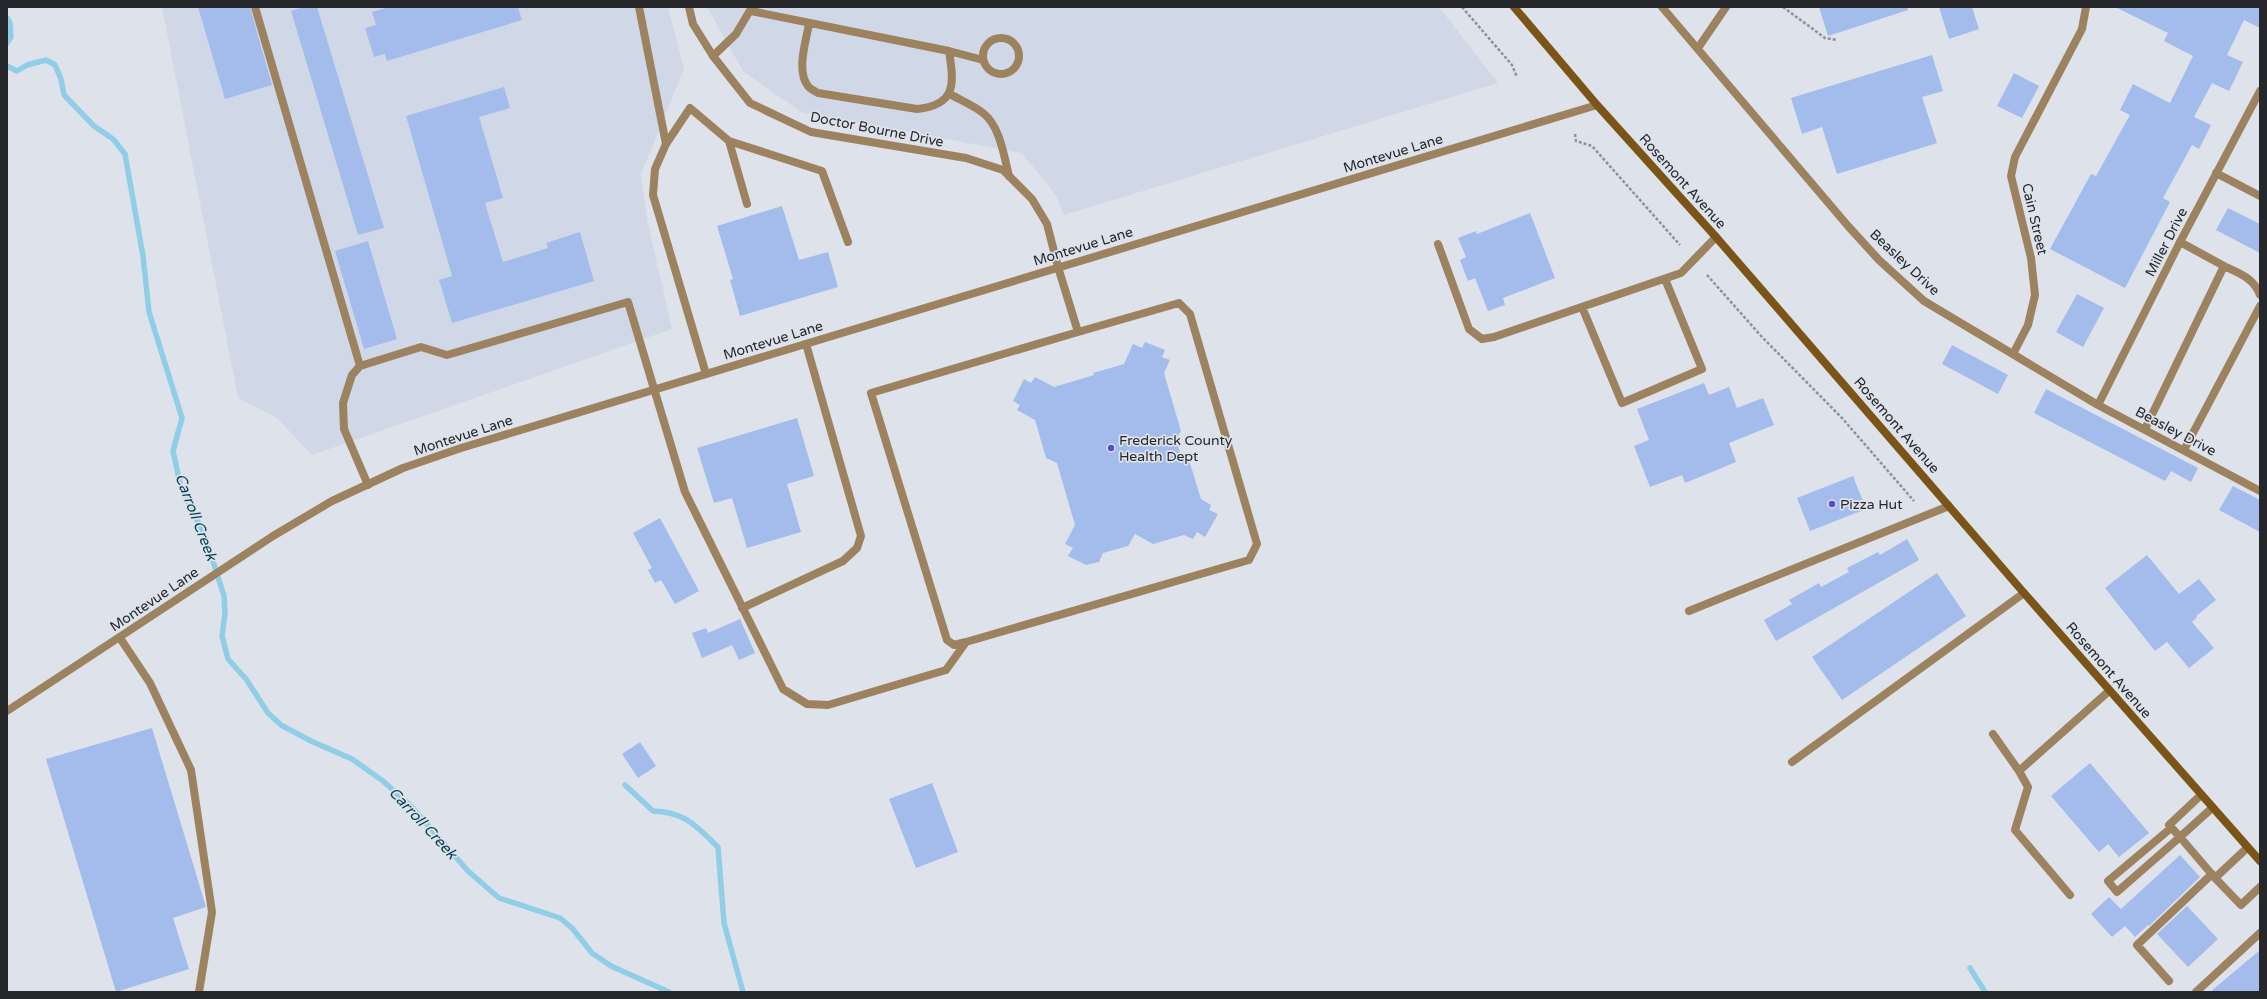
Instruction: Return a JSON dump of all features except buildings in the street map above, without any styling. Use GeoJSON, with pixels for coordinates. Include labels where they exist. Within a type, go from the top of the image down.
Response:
{"type":"FeatureCollection","features":[{"type":"Feature","properties":{"kind":"main road","name":"Rosemont Avenue"},"geometry":{"type":"LineString","coordinates":[[1514,7],[1597,105],[1716,237],[2109,691],[2260,861]]}},
{"type":"Feature","properties":{"kind":"street"},"geometry":{"type":"LineString","coordinates":[[256,7],[360,366]]}},
{"type":"Feature","properties":{"kind":"street"},"geometry":{"type":"LineString","coordinates":[[640,7],[666,144]]}},
{"type":"Feature","properties":{"kind":"street","name":"Doctor Bourne Drive"},"geometry":{"type":"LineString","coordinates":[[689,7],[693,24],[713,56],[750,103],[811,132],[966,158],[1002,170],[1032,199],[1046,224],[1078,332]]}},
{"type":"Feature","properties":{"kind":"street","name":"Beasley Drive"},"geometry":{"type":"LineString","coordinates":[[1662,7],[1789,158],[1879,260],[1924,301],[2098,405],[2260,491]]}},
{"type":"Feature","properties":{"kind":"street"},"geometry":{"type":"LineString","coordinates":[[1698,48],[1726,7]]}},
{"type":"Feature","properties":{"kind":"street","name":"Cain Street"},"geometry":{"type":"LineString","coordinates":[[2013,354],[2028,325],[2035,295],[2031,258],[2011,176],[2015,157],[2082,29],[2086,7]]}},
{"type":"Feature","properties":{"kind":"street"},"geometry":{"type":"LineString","coordinates":[[713,56],[736,34],[752,9],[809,24],[950,51],[983,60],[991,71],[1005,74],[1016,66],[1019,52],[1010,40],[996,38],[985,46],[983,60]]}},
{"type":"Feature","properties":{"kind":"street"},"geometry":{"type":"LineString","coordinates":[[809,24],[803,68],[804,77],[808,86],[818,93],[917,109],[936,105],[950,94],[953,77],[950,51]]}},
{"type":"Feature","properties":{"kind":"street","name":"Miller Drive"},"geometry":{"type":"LineString","coordinates":[[2098,405],[2180,242],[2260,91]]}},
{"type":"Feature","properties":{"kind":"street"},"geometry":{"type":"LineString","coordinates":[[950,94],[983,113],[992,122],[1002,148],[1009,176]]}},
{"type":"Feature","properties":{"kind":"street","name":"Montevue Lane"},"geometry":{"type":"LineString","coordinates":[[7,711],[273,536],[332,501],[403,468],[461,448],[1597,105]]}},
{"type":"Feature","properties":{"kind":"street"},"geometry":{"type":"LineString","coordinates":[[706,374],[652,195],[655,169],[666,144],[690,108],[729,141],[822,171],[848,242]]}},
{"type":"Feature","properties":{"kind":"street"},"geometry":{"type":"LineString","coordinates":[[729,141],[747,204]]}},
{"type":"Feature","properties":{"kind":"street"},"geometry":{"type":"LineString","coordinates":[[2216,173],[2260,196]]}},
{"type":"Feature","properties":{"kind":"street"},"geometry":{"type":"LineString","coordinates":[[1438,244],[1469,329],[1475,336],[1482,339],[1494,337],[1665,279],[1685,270],[1716,237]]}},
{"type":"Feature","properties":{"kind":"street"},"geometry":{"type":"LineString","coordinates":[[2180,242],[2224,266],[2248,277],[2258,288],[2260,295]]}},
{"type":"Feature","properties":{"kind":"street"},"geometry":{"type":"LineString","coordinates":[[2145,429],[2224,266]]}},
{"type":"Feature","properties":{"kind":"street"},"geometry":{"type":"LineString","coordinates":[[1582,307],[1622,403],[1702,369],[1665,279]]}},
{"type":"Feature","properties":{"kind":"street"},"geometry":{"type":"LineString","coordinates":[[368,485],[344,429],[343,402],[352,375],[360,366],[421,347],[447,355],[628,302],[653,390],[685,492],[783,689],[807,704],[828,705],[946,670],[966,642]]}},
{"type":"Feature","properties":{"kind":"street"},"geometry":{"type":"LineString","coordinates":[[1178,303],[1190,314],[1257,544],[1249,560],[966,642],[954,645],[947,640],[871,393],[1178,303]]}},
{"type":"Feature","properties":{"kind":"street"},"geometry":{"type":"LineString","coordinates":[[2184,450],[2260,306]]}},
{"type":"Feature","properties":{"kind":"street"},"geometry":{"type":"LineString","coordinates":[[742,608],[843,561],[857,548],[861,536],[806,344]]}},
{"type":"Feature","properties":{"kind":"street"},"geometry":{"type":"LineString","coordinates":[[1689,611],[1950,506]]}},
{"type":"Feature","properties":{"kind":"street"},"geometry":{"type":"LineString","coordinates":[[1792,762],[2024,593]]}},
{"type":"Feature","properties":{"kind":"street"},"geometry":{"type":"LineString","coordinates":[[120,638],[150,683],[191,770],[212,912],[199,992]]}},
{"type":"Feature","properties":{"kind":"street"},"geometry":{"type":"LineString","coordinates":[[2019,771],[2109,691]]}},
{"type":"Feature","properties":{"kind":"street"},"geometry":{"type":"LineString","coordinates":[[1993,734],[2019,771],[2028,787],[2015,830],[2070,895]]}},
{"type":"Feature","properties":{"kind":"street"},"geometry":{"type":"LineString","coordinates":[[2201,796],[2169,825],[2213,876],[2241,905],[2260,887]]}},
{"type":"Feature","properties":{"kind":"street"},"geometry":{"type":"LineString","coordinates":[[2172,828],[2108,881],[2117,892],[2212,808]]}},
{"type":"Feature","properties":{"kind":"street"},"geometry":{"type":"LineString","coordinates":[[2169,981],[2137,945],[2213,876],[2247,848]]}},
{"type":"Feature","properties":{"kind":"street"},"geometry":{"type":"LineString","coordinates":[[2196,992],[2260,934]]}},
{"type":"Feature","properties":{"kind":"path"},"geometry":{"type":"LineString","coordinates":[[1462,7],[1512,65],[1518,77]]}},
{"type":"Feature","properties":{"kind":"path"},"geometry":{"type":"LineString","coordinates":[[1783,7],[1825,38],[1837,40]]}},
{"type":"Feature","properties":{"kind":"path"},"geometry":{"type":"LineString","coordinates":[[1575,134],[1576,142],[1592,146],[1680,245]]}},
{"type":"Feature","properties":{"kind":"path"},"geometry":{"type":"LineString","coordinates":[[1707,275],[1762,338],[1842,418],[1914,502]]}},
{"type":"Feature","properties":{"kind":"shaded area"},"geometry":{"type":"Polygon","coordinates":[[[162,7],[668,7],[684,69],[641,174],[648,224],[672,329],[312,455],[277,418],[238,398],[162,7]]]}},
{"type":"Feature","properties":{"kind":"shaded area"},"geometry":{"type":"Polygon","coordinates":[[[707,7],[1439,7],[1498,83],[1064,215],[1056,195],[1022,153],[801,112],[743,71],[707,7]]]}},
{"type":"Feature","properties":{"kind":"waterway","name":"Carroll Creek"},"geometry":{"type":"LineString","coordinates":[[7,18],[10,23],[11,37],[7,43]]}},
{"type":"Feature","properties":{"kind":"waterway","name":"Carroll Creek"},"geometry":{"type":"LineString","coordinates":[[7,66],[17,71],[27,65],[46,60],[55,65],[61,79],[64,95],[94,126],[113,139],[125,154],[143,256],[149,312],[182,418],[173,451],[181,488],[205,536],[224,596],[225,614],[222,636],[228,659],[246,679],[268,713],[281,725],[311,741],[352,759],[383,781],[411,806],[468,871],[499,898],[560,918],[572,928],[592,953],[611,966],[669,992]]}},
{"type":"Feature","properties":{"kind":"waterway"},"geometry":{"type":"LineString","coordinates":[[625,785],[653,811],[674,814],[682,817],[696,827],[718,847],[724,923],[743,992]]}},
{"type":"Feature","properties":{"kind":"waterway"},"geometry":{"type":"LineString","coordinates":[[1970,968],[1985,992]]}},
{"type":"Feature","properties":{"kind":"place","name":"Frederick County Health Dept"},"geometry":{"type":"Point","coordinates":[1111,448]}},
{"type":"Feature","properties":{"kind":"place","name":"Pizza Hut"},"geometry":{"type":"Point","coordinates":[1832,504]}}]}
